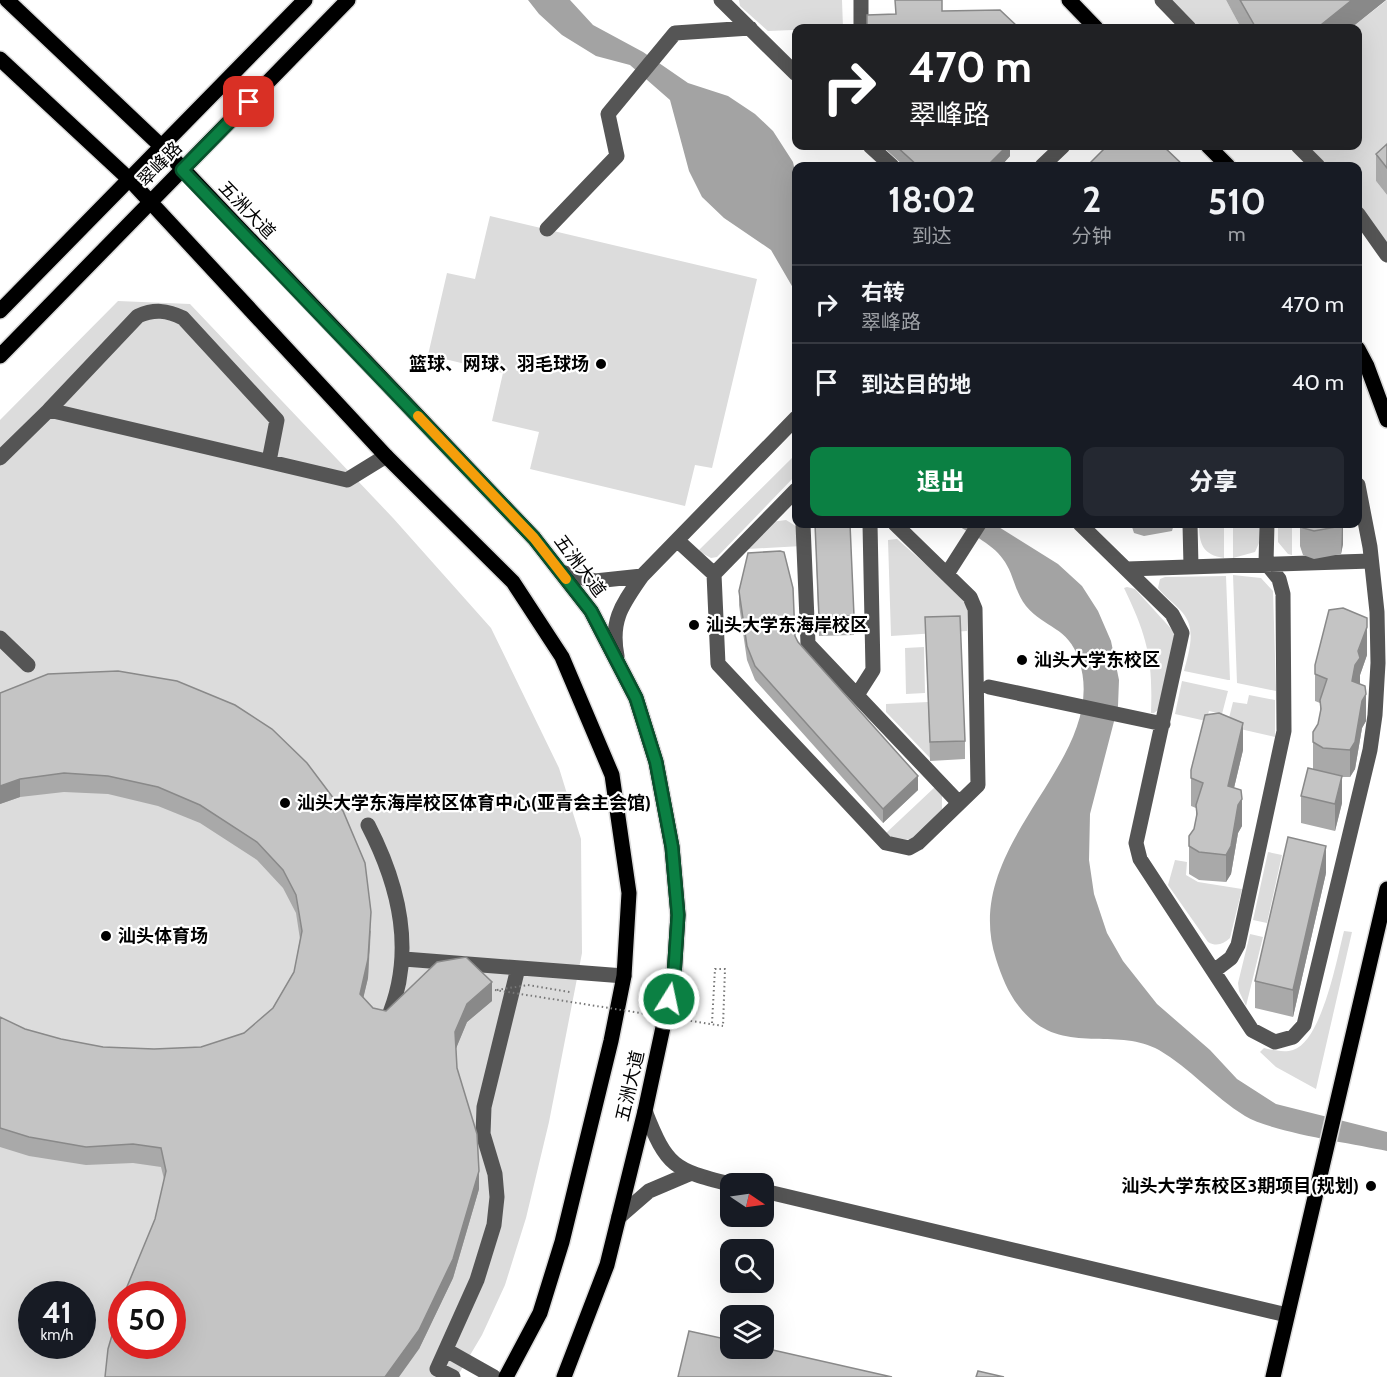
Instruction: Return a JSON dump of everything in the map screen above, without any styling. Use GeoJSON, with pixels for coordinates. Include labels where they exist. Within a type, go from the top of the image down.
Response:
{"type":"FeatureCollection","features":[{"type":"Feature","properties":{"kind":"main road","name":"五洲大道"},"geometry":{"type":"LineString","coordinates":[[7,0],[161,146],[534,538],[591,611],[636,698],[656,762],[672,847],[678,915],[674,976],[645,1111],[607,1266],[564,1377]]}},
{"type":"Feature","properties":{"kind":"main road","name":"翠峰路"},"geometry":{"type":"LineString","coordinates":[[0,311],[305,0]]}},
{"type":"Feature","properties":{"kind":"main road","name":"翠峰路"},"geometry":{"type":"LineString","coordinates":[[0,356],[348,0]]}},
{"type":"Feature","properties":{"kind":"main road"},"geometry":{"type":"LineString","coordinates":[[1068,0],[1092,24]]}},
{"type":"Feature","properties":{"kind":"main road","name":"五洲大道"},"geometry":{"type":"LineString","coordinates":[[0,58],[129,179],[386,456],[513,582],[562,657],[590,718],[612,775],[622,831],[629,893],[624,976],[611,1041],[562,1242],[540,1313],[506,1377]]}},
{"type":"Feature","properties":{"kind":"main road"},"geometry":{"type":"LineString","coordinates":[[1212,150],[1224,162]]}},
{"type":"Feature","properties":{"kind":"main road"},"geometry":{"type":"LineString","coordinates":[[1362,357],[1387,420]]}},
{"type":"Feature","properties":{"kind":"main road"},"geometry":{"type":"LineString","coordinates":[[1273,1377],[1387,889]]}},
{"type":"Feature","properties":{"kind":"street"},"geometry":{"type":"LineString","coordinates":[[861,0],[861,24]]}},
{"type":"Feature","properties":{"kind":"street"},"geometry":{"type":"LineString","coordinates":[[1162,0],[1182,24]]}},
{"type":"Feature","properties":{"kind":"street"},"geometry":{"type":"LineString","coordinates":[[727,3],[792,70]]}},
{"type":"Feature","properties":{"kind":"street"},"geometry":{"type":"LineString","coordinates":[[547,229],[617,156],[608,114],[675,33],[750,28]]}},
{"type":"Feature","properties":{"kind":"street"},"geometry":{"type":"LineString","coordinates":[[874,150],[888,162]]}},
{"type":"Feature","properties":{"kind":"street"},"geometry":{"type":"LineString","coordinates":[[1046,162],[1059,150]]}},
{"type":"Feature","properties":{"kind":"street"},"geometry":{"type":"LineString","coordinates":[[1303,150],[1314,162]]}},
{"type":"Feature","properties":{"kind":"street"},"geometry":{"type":"LineString","coordinates":[[1362,220],[1387,255]]}},
{"type":"Feature","properties":{"kind":"street"},"geometry":{"type":"LineString","coordinates":[[0,458],[138,316],[150,311],[174,313],[183,318],[277,420],[268,461]]}},
{"type":"Feature","properties":{"kind":"street"},"geometry":{"type":"LineString","coordinates":[[49,410],[347,480],[386,456]]}},
{"type":"Feature","properties":{"kind":"street"},"geometry":{"type":"LineString","coordinates":[[619,665],[613,634],[621,605],[642,576],[792,426]]}},
{"type":"Feature","properties":{"kind":"street"},"geometry":{"type":"LineString","coordinates":[[714,574],[792,494]]}},
{"type":"Feature","properties":{"kind":"street"},"geometry":{"type":"LineString","coordinates":[[784,503],[792,511]]}},
{"type":"Feature","properties":{"kind":"street"},"geometry":{"type":"LineString","coordinates":[[1085,528],[1172,614],[1182,633],[1136,843],[1140,859],[1252,1030],[1262,1038],[1275,1042],[1293,1037],[1304,1025],[1370,750],[1378,663],[1371,561],[1362,508]]}},
{"type":"Feature","properties":{"kind":"street"},"geometry":{"type":"LineString","coordinates":[[803,528],[808,644],[959,803]]}},
{"type":"Feature","properties":{"kind":"street"},"geometry":{"type":"LineString","coordinates":[[857,695],[873,669],[870,528]]}},
{"type":"Feature","properties":{"kind":"street"},"geometry":{"type":"LineString","coordinates":[[677,540],[714,574],[718,664],[886,843],[909,848],[918,843],[978,785],[975,609],[970,597],[899,528]]}},
{"type":"Feature","properties":{"kind":"street"},"geometry":{"type":"LineString","coordinates":[[947,574],[976,528]]}},
{"type":"Feature","properties":{"kind":"street"},"geometry":{"type":"LineString","coordinates":[[1190,528],[1191,566]]}},
{"type":"Feature","properties":{"kind":"street"},"geometry":{"type":"LineString","coordinates":[[1214,971],[1232,958],[1238,945],[1284,731],[1283,594],[1279,579],[1266,563],[1267,528]]}},
{"type":"Feature","properties":{"kind":"street"},"geometry":{"type":"LineString","coordinates":[[1127,569],[1371,561]]}},
{"type":"Feature","properties":{"kind":"street"},"geometry":{"type":"LineString","coordinates":[[561,572],[595,580],[642,576]]}},
{"type":"Feature","properties":{"kind":"street"},"geometry":{"type":"LineString","coordinates":[[0,638],[28,665]]}},
{"type":"Feature","properties":{"kind":"street"},"geometry":{"type":"LineString","coordinates":[[989,687],[1163,724]]}},
{"type":"Feature","properties":{"kind":"street"},"geometry":{"type":"LineString","coordinates":[[368,825],[382,854],[397,898],[404,932],[404,959],[397,997],[387,1020]]}},
{"type":"Feature","properties":{"kind":"street"},"geometry":{"type":"LineString","coordinates":[[404,959],[624,976]]}},
{"type":"Feature","properties":{"kind":"street"},"geometry":{"type":"LineString","coordinates":[[453,1377],[437,1369],[477,1280],[494,1226],[496,1185],[483,1134],[484,1107],[518,968]]}},
{"type":"Feature","properties":{"kind":"street"},"geometry":{"type":"LineString","coordinates":[[645,1111],[657,1140],[671,1162],[689,1174],[720,1182]]}},
{"type":"Feature","properties":{"kind":"street"},"geometry":{"type":"LineString","coordinates":[[619,1217],[649,1191],[689,1174]]}},
{"type":"Feature","properties":{"kind":"street"},"geometry":{"type":"LineString","coordinates":[[774,1193],[1287,1315]]}},
{"type":"Feature","properties":{"kind":"street"},"geometry":{"type":"LineString","coordinates":[[446,1350],[494,1377]]}},
{"type":"Feature","properties":{"kind":"path"},"geometry":{"type":"LineString","coordinates":[[495,990],[723,1026],[725,969],[715,969],[712,1023]]}},
{"type":"Feature","properties":{"kind":"path"},"geometry":{"type":"LineString","coordinates":[[485,991],[528,985],[570,992]]}},
{"type":"Feature","properties":{"kind":"shaded area"},"geometry":{"type":"Polygon","coordinates":[[[528,0],[570,0],[593,25],[643,52],[688,83],[728,96],[755,114],[773,131],[793,162],[792,286],[771,250],[724,218],[702,197],[689,171],[670,100],[630,65],[596,56],[562,35],[539,14],[528,0]]]}},
{"type":"Feature","properties":{"kind":"shaded area"},"geometry":{"type":"Polygon","coordinates":[[[739,0],[842,0],[843,24],[792,24],[792,30],[768,31],[740,6],[739,0]]]}},
{"type":"Feature","properties":{"kind":"shaded area"},"geometry":{"type":"Polygon","coordinates":[[[1171,0],[1226,0],[1239,24],[1194,24],[1171,0]]]}},
{"type":"Feature","properties":{"kind":"shaded area"},"geometry":{"type":"Polygon","coordinates":[[[1387,0],[1387,171],[1376,181],[1387,195],[1387,254],[1362,213],[1362,162],[1324,162],[1312,150],[1362,150],[1362,24],[1356,24],[1387,0]]]}},
{"type":"Feature","properties":{"kind":"shaded area","name":"篮球、网球、羽毛球场"},"geometry":{"type":"Polygon","coordinates":[[[490,216],[757,279],[712,468],[695,465],[685,506],[530,469],[539,432],[492,421],[503,373],[428,355],[447,273],[475,279],[490,216]]]}},
{"type":"Feature","properties":{"kind":"shaded area","name":"汕头大学东海岸校区体育中心(亚青会主会馆)"},"geometry":{"type":"Polygon","coordinates":[[[118,301],[190,304],[393,518],[491,628],[559,768],[581,839],[582,953],[549,1122],[526,1218],[505,1285],[482,1335],[457,1377],[0,1377],[0,420],[118,301]]]}},
{"type":"Feature","properties":{"kind":"shaded area"},"geometry":{"type":"Polygon","coordinates":[[[792,458],[792,479],[717,557],[711,558],[698,551],[792,458]]]}},
{"type":"Feature","properties":{"kind":"shaded area"},"geometry":{"type":"Polygon","coordinates":[[[786,520],[792,524],[792,528],[799,528],[802,546],[747,549],[771,522],[786,520]]]}},
{"type":"Feature","properties":{"kind":"shaded area"},"geometry":{"type":"Polygon","coordinates":[[[962,528],[1000,528],[1058,564],[1082,586],[1098,611],[1111,641],[1119,680],[1118,706],[1090,814],[1089,860],[1094,894],[1107,933],[1123,961],[1157,1004],[1210,1050],[1237,1079],[1276,1104],[1387,1132],[1387,1151],[1274,1128],[1258,1122],[1245,1116],[1223,1100],[1159,1050],[1128,1041],[1063,1036],[1033,1021],[1015,1001],[996,959],[990,916],[998,877],[1014,839],[1057,768],[1075,733],[1083,697],[1079,660],[1069,640],[1033,614],[1026,606],[1001,556],[982,540],[962,528]]]}},
{"type":"Feature","properties":{"kind":"shaded area"},"geometry":{"type":"Polygon","coordinates":[[[1199,528],[1224,528],[1224,558],[1207,551],[1200,537],[1199,528]]]}},
{"type":"Feature","properties":{"kind":"shaded area"},"geometry":{"type":"Polygon","coordinates":[[[1233,528],[1259,528],[1259,543],[1255,552],[1233,558],[1233,528]]]}},
{"type":"Feature","properties":{"kind":"shaded area"},"geometry":{"type":"Polygon","coordinates":[[[1278,528],[1292,528],[1292,555],[1288,554],[1278,542],[1278,528]]]}},
{"type":"Feature","properties":{"kind":"shaded area"},"geometry":{"type":"Polygon","coordinates":[[[897,539],[964,598],[967,608],[967,631],[891,636],[888,540],[897,539]]]}},
{"type":"Feature","properties":{"kind":"shaded area"},"geometry":{"type":"Polygon","coordinates":[[[1233,575],[1261,578],[1273,591],[1276,691],[1237,683],[1233,575]]]}},
{"type":"Feature","properties":{"kind":"shaded area"},"geometry":{"type":"Polygon","coordinates":[[[1226,576],[1230,680],[1184,671],[1191,633],[1187,619],[1158,588],[1160,579],[1165,577],[1226,576]]]}},
{"type":"Feature","properties":{"kind":"shaded area"},"geometry":{"type":"Polygon","coordinates":[[[1124,588],[1135,589],[1175,633],[1158,710],[1154,713],[1151,713],[1151,677],[1147,648],[1124,588]]]}},
{"type":"Feature","properties":{"kind":"shaded area"},"geometry":{"type":"Polygon","coordinates":[[[924,647],[925,693],[906,694],[905,648],[924,647]]]}},
{"type":"Feature","properties":{"kind":"shaded area"},"geometry":{"type":"Polygon","coordinates":[[[1182,681],[1228,691],[1222,714],[1209,711],[1206,721],[1175,714],[1182,681]]]}},
{"type":"Feature","properties":{"kind":"shaded area"},"geometry":{"type":"Polygon","coordinates":[[[1249,695],[1275,700],[1275,737],[1227,726],[1233,702],[1247,704],[1249,695]]]}},
{"type":"Feature","properties":{"kind":"shaded area"},"geometry":{"type":"Polygon","coordinates":[[[928,702],[930,758],[886,712],[886,704],[928,702]]]}},
{"type":"Feature","properties":{"kind":"shaded area"},"geometry":{"type":"Polygon","coordinates":[[[935,787],[942,795],[942,815],[916,837],[902,840],[885,834],[935,787]]]}},
{"type":"Feature","properties":{"kind":"shaded area"},"geometry":{"type":"Polygon","coordinates":[[[1268,852],[1282,855],[1267,923],[1253,920],[1268,852]]]}},
{"type":"Feature","properties":{"kind":"shaded area"},"geometry":{"type":"Polygon","coordinates":[[[1175,860],[1187,862],[1186,875],[1198,882],[1242,889],[1230,938],[1225,942],[1217,945],[1208,942],[1168,885],[1175,860]]]}},
{"type":"Feature","properties":{"kind":"shaded area"},"geometry":{"type":"Polygon","coordinates":[[[1344,931],[1352,932],[1316,1089],[1276,1067],[1260,1052],[1264,1048],[1293,1050],[1303,1043],[1312,1031],[1327,997],[1344,931]]]}},
{"type":"Feature","properties":{"kind":"shaded area"},"geometry":{"type":"Polygon","coordinates":[[[1250,934],[1263,937],[1246,1006],[1238,983],[1250,934]]]}},
{"type":"Feature","properties":{"kind":"building"},"geometry":{"type":"Polygon","coordinates":[[[895,0],[942,0],[942,11],[1000,10],[1015,24],[867,24],[867,15],[896,14],[895,0]]]}},
{"type":"Feature","properties":{"kind":"building"},"geometry":{"type":"Polygon","coordinates":[[[1240,0],[1352,0],[1322,24],[1254,24],[1240,0]]]}},
{"type":"Feature","properties":{"kind":"building"},"geometry":{"type":"Polygon","coordinates":[[[1387,144],[1387,168],[1376,154],[1387,144]]]}},
{"type":"Feature","properties":{"kind":"building"},"geometry":{"type":"Polygon","coordinates":[[[900,150],[1003,150],[991,162],[914,162],[900,150]]]}},
{"type":"Feature","properties":{"kind":"building"},"geometry":{"type":"Polygon","coordinates":[[[1103,150],[1167,150],[1180,162],[1091,162],[1103,150]]]}},
{"type":"Feature","properties":{"kind":"building"},"geometry":{"type":"Polygon","coordinates":[[[815,528],[850,528],[854,616],[819,618],[815,528]]]}},
{"type":"Feature","properties":{"kind":"building"},"geometry":{"type":"Polygon","coordinates":[[[1303,528],[1330,528],[1314,531],[1303,528]]]}},
{"type":"Feature","properties":{"kind":"building"},"geometry":{"type":"Polygon","coordinates":[[[784,552],[793,588],[795,636],[798,642],[918,776],[883,809],[755,666],[747,646],[739,591],[748,553],[784,552]]]}},
{"type":"Feature","properties":{"kind":"building"},"geometry":{"type":"Polygon","coordinates":[[[1343,608],[1367,618],[1367,627],[1358,651],[1360,658],[1355,665],[1352,681],[1365,686],[1366,694],[1362,701],[1355,742],[1350,750],[1323,748],[1313,742],[1313,732],[1318,724],[1321,709],[1320,700],[1327,679],[1315,674],[1315,665],[1329,610],[1343,608]]]}},
{"type":"Feature","properties":{"kind":"building"},"geometry":{"type":"Polygon","coordinates":[[[960,616],[965,741],[930,742],[925,617],[960,616]]]}},
{"type":"Feature","properties":{"kind":"building"},"geometry":{"type":"Polygon","coordinates":[[[118,671],[177,681],[235,705],[272,729],[307,763],[343,811],[365,863],[371,912],[368,959],[360,994],[373,1008],[386,1011],[437,962],[466,957],[492,982],[467,1004],[455,1032],[457,1068],[477,1134],[479,1171],[453,1259],[419,1330],[385,1377],[105,1377],[108,1349],[108,1359],[186,1359],[186,1281],[129,1281],[155,1219],[166,1171],[161,1148],[133,1144],[86,1147],[29,1137],[0,1128],[0,1017],[25,1029],[103,1047],[154,1049],[201,1047],[244,1033],[273,1008],[294,972],[302,931],[296,895],[283,870],[257,842],[200,805],[158,787],[108,776],[64,773],[20,779],[0,786],[0,693],[48,674],[118,671]]]}},
{"type":"Feature","properties":{"kind":"building"},"geometry":{"type":"Polygon","coordinates":[[[1219,713],[1243,723],[1228,786],[1241,790],[1242,799],[1238,805],[1231,846],[1226,855],[1199,852],[1189,846],[1189,836],[1194,829],[1196,805],[1203,783],[1191,778],[1191,770],[1205,715],[1219,713]]]}},
{"type":"Feature","properties":{"kind":"building"},"geometry":{"type":"Polygon","coordinates":[[[1308,768],[1342,776],[1335,804],[1301,796],[1308,768]]]}},
{"type":"Feature","properties":{"kind":"building"},"geometry":{"type":"Polygon","coordinates":[[[1288,837],[1326,846],[1293,990],[1255,981],[1288,837]]]}},
{"type":"Feature","properties":{"kind":"building"},"geometry":{"type":"Polygon","coordinates":[[[689,1331],[720,1338],[720,1359],[774,1359],[774,1350],[892,1377],[678,1377],[689,1331]]]}},
{"type":"Feature","properties":{"kind":"building"},"geometry":{"type":"Polygon","coordinates":[[[978,1371],[1004,1377],[976,1377],[978,1371]]]}},
{"type":"Feature","properties":{"kind":"slow traffic"},"geometry":{"type":"LineString","coordinates":[[418,416],[534,538],[566,579]]}},
{"type":"Feature","properties":{"kind":"place","name":"篮球、网球、羽毛球场"},"geometry":{"type":"Point","coordinates":[601,364]}},
{"type":"Feature","properties":{"kind":"place","name":"汕头大学东海岸校区"},"geometry":{"type":"Point","coordinates":[694,625]}},
{"type":"Feature","properties":{"kind":"place","name":"汕头大学东校区"},"geometry":{"type":"Point","coordinates":[1022,660]}},
{"type":"Feature","properties":{"kind":"place","name":"汕头大学东海岸校区体育中心(亚青会主会馆)"},"geometry":{"type":"Point","coordinates":[285,803]}},
{"type":"Feature","properties":{"kind":"place","name":"汕头体育场"},"geometry":{"type":"Point","coordinates":[106,936]}},
{"type":"Feature","properties":{"kind":"place","name":"汕头大学东校区3期项目(规划)"},"geometry":{"type":"Point","coordinates":[1371,1186]}},
{"type":"Feature","properties":{"kind":"route"},"geometry":{"type":"LineString","coordinates":[[249,102],[182,170],[534,538],[591,611],[636,698],[656,762],[672,847],[678,915],[674,976],[669,999]]}}]}
